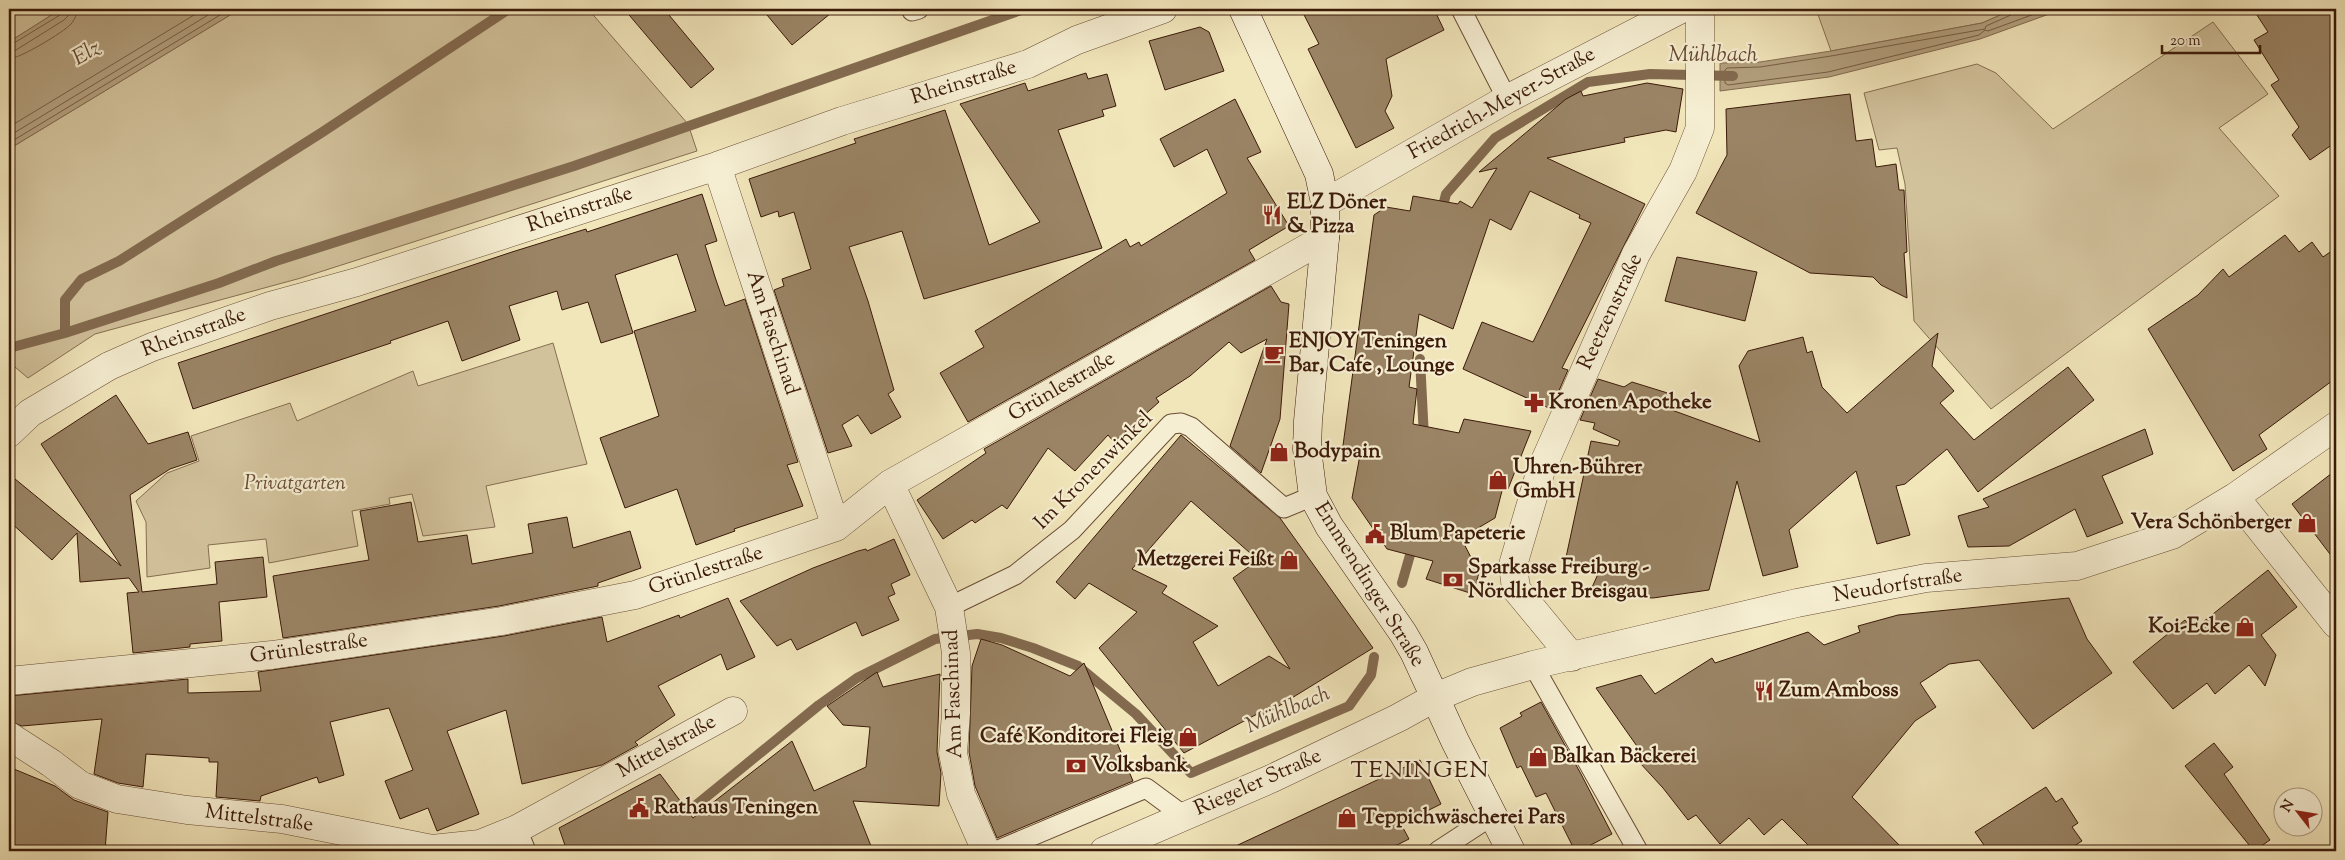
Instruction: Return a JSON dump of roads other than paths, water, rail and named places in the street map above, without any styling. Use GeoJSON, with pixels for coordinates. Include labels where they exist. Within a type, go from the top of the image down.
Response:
{"type":"FeatureCollection","features":[{"type":"Feature","properties":{"kind":"street","name":"Rheinstraße"},"geometry":{"type":"LineString","coordinates":[[9,433],[38,408],[109,366],[152,347],[270,306],[357,282],[717,166],[842,121],[1028,64],[1077,40],[1163,9]]}},
{"type":"Feature","properties":{"kind":"street","name":"Emmendinger Straße"},"geometry":{"type":"LineString","coordinates":[[1243,9],[1306,143],[1319,174],[1325,203],[1325,238],[1308,421],[1307,449],[1313,496],[1354,564],[1403,633],[1511,851]]}},
{"type":"Feature","properties":{"kind":"street","name":"Friedrich-Meyer-Straße"},"geometry":{"type":"LineString","coordinates":[[1325,203],[1507,99],[1681,9]]}},
{"type":"Feature","properties":{"kind":"street","name":"Reetzenstraße"},"geometry":{"type":"LineString","coordinates":[[1572,657],[1516,589],[1513,565],[1541,470],[1636,254],[1683,171],[1700,128],[1698,63],[1700,9]]}},
{"type":"Feature","properties":{"kind":"street","name":"Am Faschinad"},"geometry":{"type":"LineString","coordinates":[[717,166],[836,527]]}},
{"type":"Feature","properties":{"kind":"street","name":"Grünlestraße"},"geometry":{"type":"LineString","coordinates":[[9,681],[272,655],[511,619],[635,595],[836,527],[890,484],[1325,238]]}},
{"type":"Feature","properties":{"kind":"street","name":"Neudorfstraße"},"geometry":{"type":"LineString","coordinates":[[1436,697],[1472,682],[1533,665],[1722,622],[1758,611],[1926,578],[2077,566],[2172,535],[2235,497],[2336,426]]}},
{"type":"Feature","properties":{"kind":"street","name":"Am Faschinad"},"geometry":{"type":"LineString","coordinates":[[890,484],[950,614],[956,653],[956,713],[953,753],[961,794],[986,851]]}},
{"type":"Feature","properties":{"kind":"street"},"geometry":{"type":"LineString","coordinates":[[2235,497],[2336,624]]}},
{"type":"Feature","properties":{"kind":"street","name":"Riegeler Straße"},"geometry":{"type":"LineString","coordinates":[[1104,851],[1273,778],[1398,718],[1436,697]]}},
{"type":"Feature","properties":{"kind":"street","name":"Mittelstraße"},"geometry":{"type":"LineString","coordinates":[[9,736],[51,763],[80,785],[117,799],[187,810],[282,819],[432,849],[522,840],[733,712]]}},
{"type":"Feature","properties":{"kind":"lane"},"geometry":{"type":"LineString","coordinates":[[1461,9],[1507,99]]}},
{"type":"Feature","properties":{"kind":"lane","name":"Im Kronenwinkel"},"geometry":{"type":"LineString","coordinates":[[950,614],[1015,575],[1072,530],[1171,424],[1180,423],[1191,427],[1284,508],[1313,496]]}},
{"type":"Feature","properties":{"kind":"lane"},"geometry":{"type":"LineString","coordinates":[[1533,665],[1638,851]]}},
{"type":"Feature","properties":{"kind":"lane"},"geometry":{"type":"LineString","coordinates":[[996,851],[1146,788],[1184,816]]}},
{"type":"Feature","properties":{"kind":"lane"},"geometry":{"type":"LineString","coordinates":[[1438,851],[1493,815]]}},
{"type":"Feature","properties":{"kind":"water","name":"Elz"},"geometry":{"type":"Polygon","coordinates":[[[61,9],[240,9],[9,149],[9,42],[61,9]]]}},
{"type":"Feature","properties":{"kind":"water"},"geometry":{"type":"Polygon","coordinates":[[[2014,9],[2063,9],[1980,39],[1829,77],[1720,91],[1720,63],[1760,62],[1831,51],[1982,23],[2014,9]]]}},
{"type":"Feature","properties":{"kind":"waterway"},"geometry":{"type":"LineString","coordinates":[[65,333],[65,300],[82,279],[119,261],[321,133],[509,9]]}},
{"type":"Feature","properties":{"kind":"waterway"},"geometry":{"type":"LineString","coordinates":[[9,348],[65,333],[219,283],[276,261],[574,166],[1024,9]]}},
{"type":"Feature","properties":{"kind":"waterway","name":"Mühlbach"},"geometry":{"type":"LineString","coordinates":[[1441,214],[1446,194],[1495,138],[1588,82],[1650,74],[1733,76]]}},
{"type":"Feature","properties":{"kind":"waterway","name":"Mühlbach"},"geometry":{"type":"LineString","coordinates":[[1420,359],[1424,438]]}},
{"type":"Feature","properties":{"kind":"waterway","name":"Mühlbach"},"geometry":{"type":"LineString","coordinates":[[1402,583],[1410,555]]}},
{"type":"Feature","properties":{"kind":"waterway"},"geometry":{"type":"LineString","coordinates":[[684,815],[819,705],[857,678],[935,639],[977,634],[1001,638],[1033,648],[1078,666],[1136,714],[1191,773],[1349,706],[1371,675],[1374,657]]}},
{"type":"Feature","properties":{"kind":"place","name":"ELZ Döner & Pizza"},"geometry":{"type":"Point","coordinates":[1272,215]}},
{"type":"Feature","properties":{"kind":"place","name":"ENJOY Teningen Bar, Cafe , Lounge"},"geometry":{"type":"Point","coordinates":[1274,354]}},
{"type":"Feature","properties":{"kind":"place","name":"Kronen Apotheke"},"geometry":{"type":"Point","coordinates":[1534,403]}},
{"type":"Feature","properties":{"kind":"place","name":"Bodypain"},"geometry":{"type":"Point","coordinates":[1279,452]}},
{"type":"Feature","properties":{"kind":"place","name":"Uhren-Bührer GmbH"},"geometry":{"type":"Point","coordinates":[1498,480]}},
{"type":"Feature","properties":{"kind":"place","name":"Vera Schönberger"},"geometry":{"type":"Point","coordinates":[2307,523]}},
{"type":"Feature","properties":{"kind":"place","name":"Blum Papeterie"},"geometry":{"type":"Point","coordinates":[1375,534]}},
{"type":"Feature","properties":{"kind":"place","name":"Metzgerei Feißt"},"geometry":{"type":"Point","coordinates":[1289,560]}},
{"type":"Feature","properties":{"kind":"place","name":"Sparkasse Freiburg - Nördlicher Breisgau"},"geometry":{"type":"Point","coordinates":[1453,580]}},
{"type":"Feature","properties":{"kind":"place","name":"Koi-Ecke"},"geometry":{"type":"Point","coordinates":[2245,627]}},
{"type":"Feature","properties":{"kind":"place","name":"Zum Amboss"},"geometry":{"type":"Point","coordinates":[1764,691]}},
{"type":"Feature","properties":{"kind":"place","name":"Café Konditorei Fleig"},"geometry":{"type":"Point","coordinates":[1188,737]}},
{"type":"Feature","properties":{"kind":"place","name":"Balkan Bäckerei"},"geometry":{"type":"Point","coordinates":[1538,757]}},
{"type":"Feature","properties":{"kind":"place","name":"Volksbank"},"geometry":{"type":"Point","coordinates":[1076,766]}},
{"type":"Feature","properties":{"kind":"place","name":"Rathaus Teningen"},"geometry":{"type":"Point","coordinates":[639,808]}},
{"type":"Feature","properties":{"kind":"place","name":"Teppichwäscherei Pars"},"geometry":{"type":"Point","coordinates":[1347,818]}},
{"type":"Feature","properties":{"kind":"district","name":"TENINGEN"},"geometry":{"type":"Point","coordinates":[1420,771]}},
{"type":"Feature","properties":{"kind":"park label","name":"Privatgarten"},"geometry":{"type":"Point","coordinates":[295,484]}}]}
